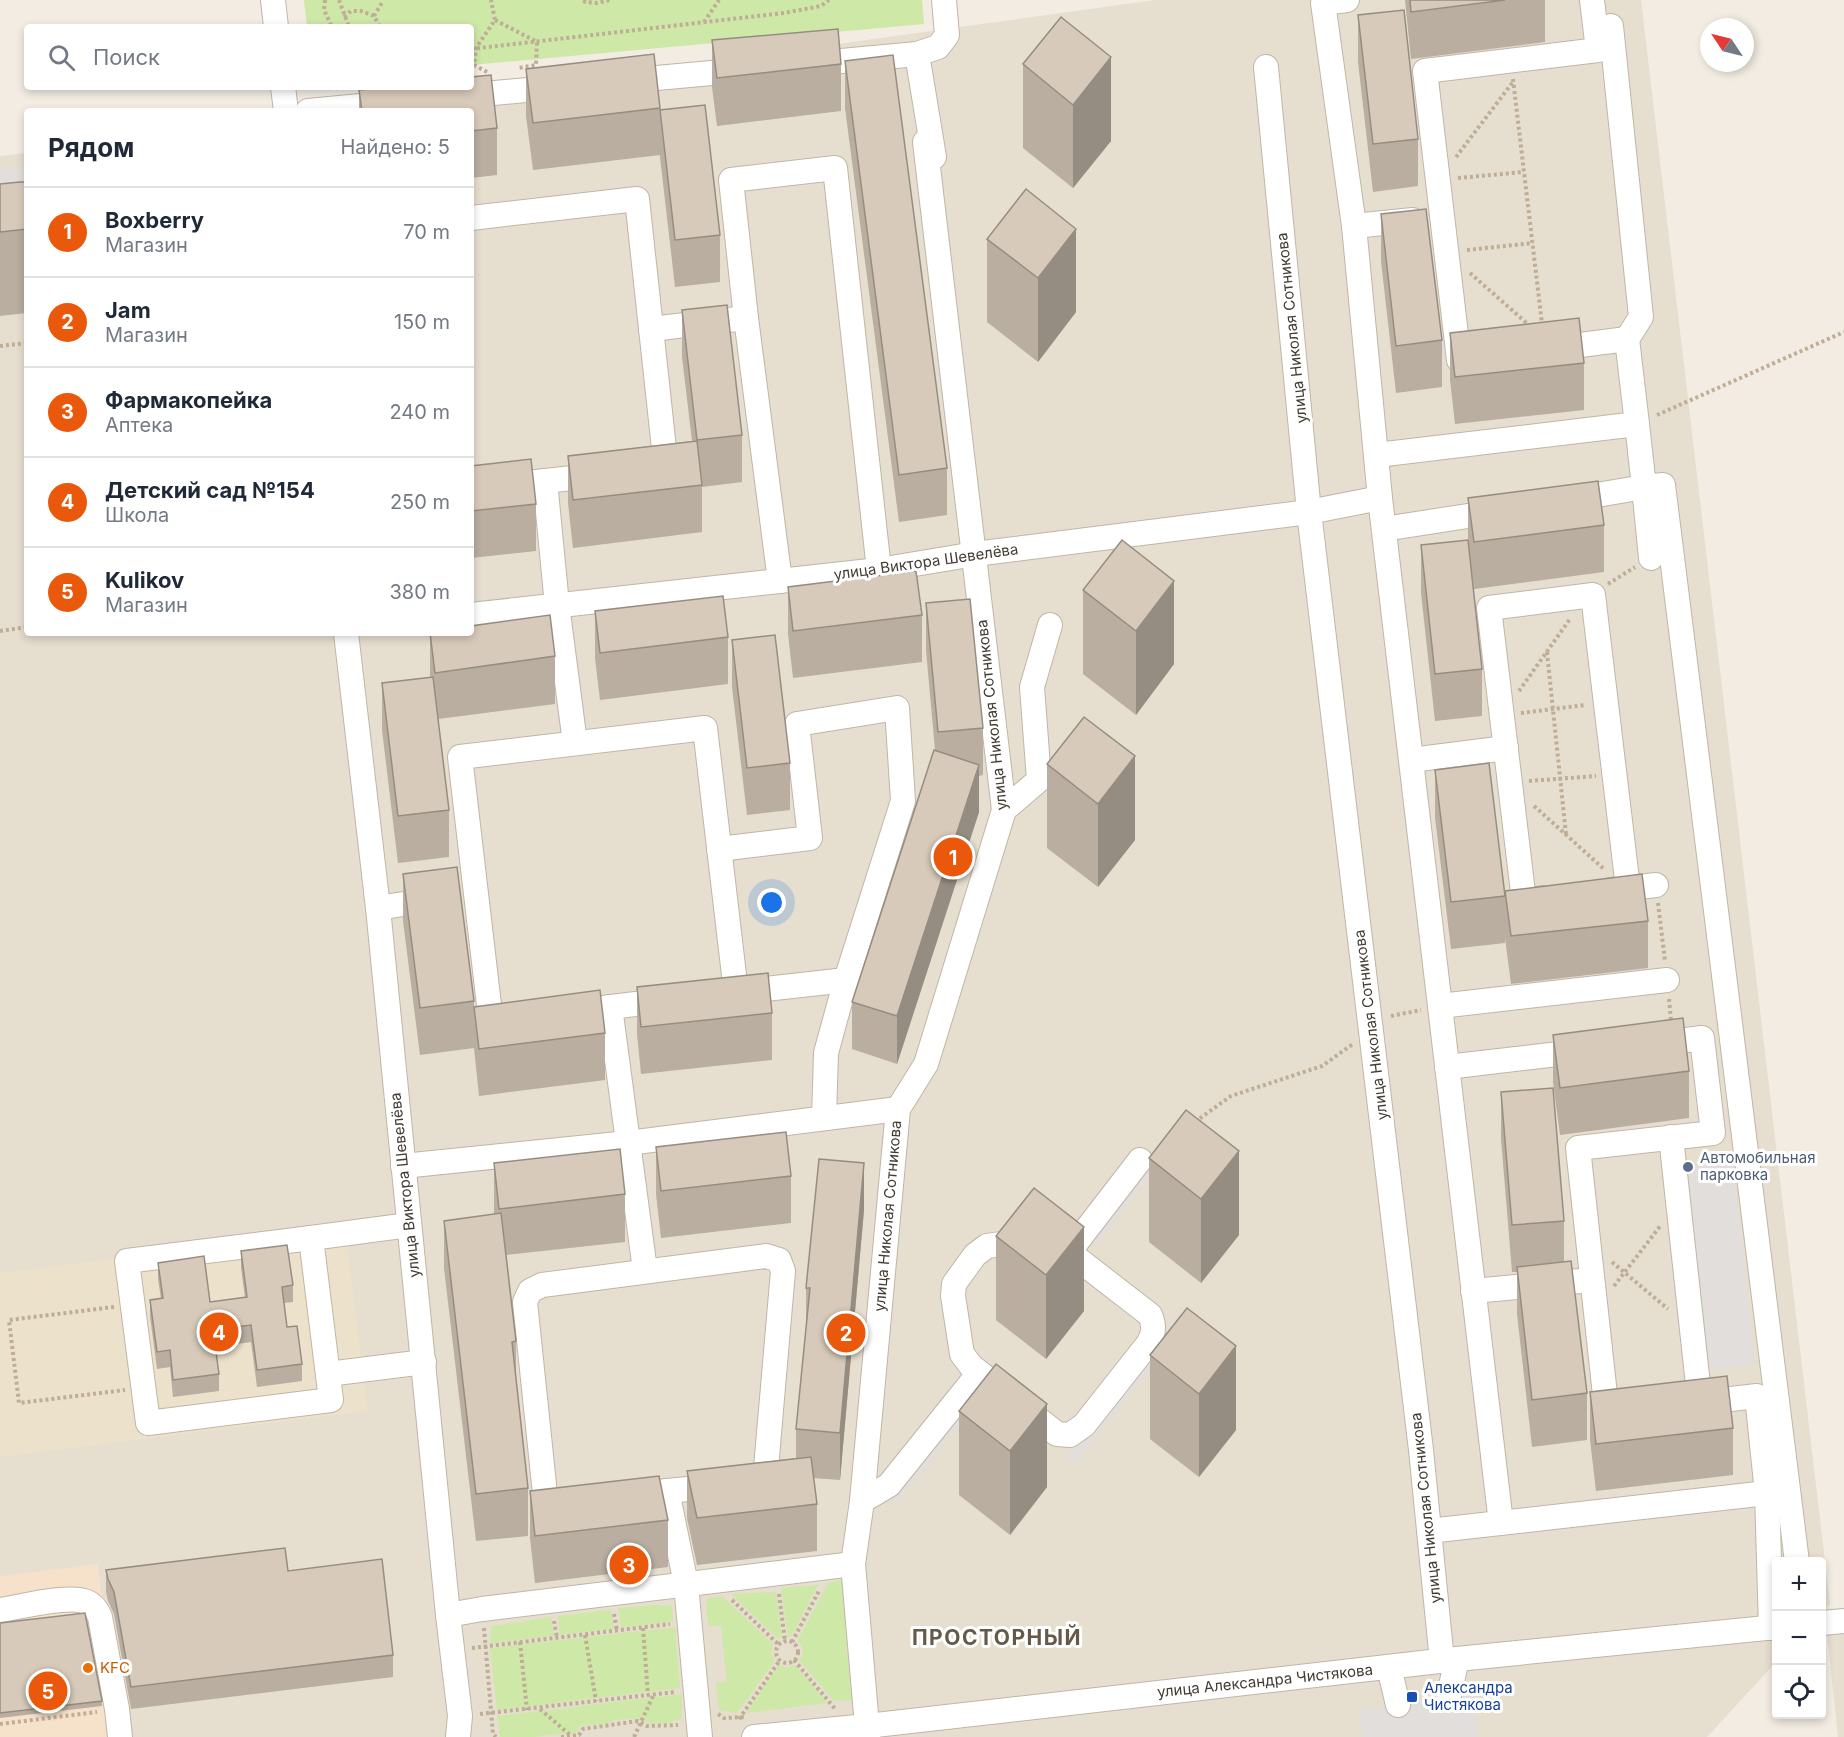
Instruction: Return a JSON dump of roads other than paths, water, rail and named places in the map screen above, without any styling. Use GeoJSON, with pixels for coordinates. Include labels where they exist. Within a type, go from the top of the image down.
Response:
{"type":"FeatureCollection","features":[{"type":"Feature","properties":{"kind":"street"},"geometry":{"type":"LineString","coordinates":[[273,0],[276,24]]}},
{"type":"Feature","properties":{"kind":"street"},"geometry":{"type":"LineString","coordinates":[[340,108],[917,54],[938,47],[946,35],[944,0]]}},
{"type":"Feature","properties":{"kind":"street"},"geometry":{"type":"LineString","coordinates":[[1347,0],[1323,3],[1354,226],[1380,498],[1501,1522]]}},
{"type":"Feature","properties":{"kind":"street"},"geometry":{"type":"LineString","coordinates":[[1481,357],[1459,360],[1425,71],[1513,71],[1598,50],[1592,0]]}},
{"type":"Feature","properties":{"kind":"street"},"geometry":{"type":"LineString","coordinates":[[1608,0],[1641,317],[1627,339],[1651,558]]}},
{"type":"Feature","properties":{"kind":"street"},"geometry":{"type":"LineString","coordinates":[[917,54],[951,257],[942,295]]}},
{"type":"Feature","properties":{"kind":"street","name":"улица Николая Сотникова"},"geometry":{"type":"LineString","coordinates":[[1266,67],[1310,512],[1429,1531],[1449,1660],[1448,1698]]}},
{"type":"Feature","properties":{"kind":"street"},"geometry":{"type":"LineString","coordinates":[[283,90],[286,108]]}},
{"type":"Feature","properties":{"kind":"street","name":"улица Николая Сотникова"},"geometry":{"type":"LineString","coordinates":[[864,1726],[842,1565],[862,1501],[898,1109],[926,1064],[1004,810],[925,142]]}},
{"type":"Feature","properties":{"kind":"street"},"geometry":{"type":"LineString","coordinates":[[780,581],[746,318],[731,180],[835,168],[879,570]]}},
{"type":"Feature","properties":{"kind":"street"},"geometry":{"type":"LineString","coordinates":[[474,218],[637,199],[666,467],[474,489]]}},
{"type":"Feature","properties":{"kind":"street"},"geometry":{"type":"LineString","coordinates":[[1354,226],[1442,218]]}},
{"type":"Feature","properties":{"kind":"street"},"geometry":{"type":"LineString","coordinates":[[651,329],[746,318]]}},
{"type":"Feature","properties":{"kind":"street"},"geometry":{"type":"LineString","coordinates":[[1538,346],[1627,339]]}},
{"type":"Feature","properties":{"kind":"street"},"geometry":{"type":"LineString","coordinates":[[1377,455],[1637,424]]}},
{"type":"Feature","properties":{"kind":"street"},"geometry":{"type":"LineString","coordinates":[[545,481],[557,605],[575,743]]}},
{"type":"Feature","properties":{"kind":"street"},"geometry":{"type":"LineString","coordinates":[[1549,502],[1663,485],[1796,1557]]}},
{"type":"Feature","properties":{"kind":"street","name":"улица Виктора Шевелёва"},"geometry":{"type":"LineString","coordinates":[[474,615],[879,570],[975,554],[1310,512],[1380,498]]}},
{"type":"Feature","properties":{"kind":"street"},"geometry":{"type":"LineString","coordinates":[[1384,530],[1526,506]]}},
{"type":"Feature","properties":{"kind":"street"},"geometry":{"type":"LineString","coordinates":[[1619,881],[1593,595],[1489,608],[1524,901],[1578,894],[1619,881],[1656,885]]}},
{"type":"Feature","properties":{"kind":"street"},"geometry":{"type":"LineString","coordinates":[[1004,810],[1039,780],[1032,687],[1050,625]]}},
{"type":"Feature","properties":{"kind":"street","name":"улица Виктора Шевелёва"},"geometry":{"type":"LineString","coordinates":[[346,636],[378,908],[459,1726]]}},
{"type":"Feature","properties":{"kind":"street"},"geometry":{"type":"LineString","coordinates":[[719,849],[810,838],[797,724],[897,708],[903,801],[846,980],[826,1053],[824,1118]]}},
{"type":"Feature","properties":{"kind":"street"},"geometry":{"type":"LineString","coordinates":[[713,995],[719,849],[705,728],[460,757],[491,1022],[846,980]]}},
{"type":"Feature","properties":{"kind":"street"},"geometry":{"type":"LineString","coordinates":[[1411,760],[1506,748]]}},
{"type":"Feature","properties":{"kind":"street"},"geometry":{"type":"LineString","coordinates":[[378,908],[476,892]]}},
{"type":"Feature","properties":{"kind":"street"},"geometry":{"type":"LineString","coordinates":[[1440,1006],[1667,980]]}},
{"type":"Feature","properties":{"kind":"street"},"geometry":{"type":"LineString","coordinates":[[610,1007],[645,1270]]}},
{"type":"Feature","properties":{"kind":"street"},"geometry":{"type":"LineString","coordinates":[[1637,1046],[1702,1038],[1713,1133],[1578,1148],[1607,1413],[1642,1409]]}},
{"type":"Feature","properties":{"kind":"street"},"geometry":{"type":"LineString","coordinates":[[1447,1067],[1602,1050]]}},
{"type":"Feature","properties":{"kind":"street"},"geometry":{"type":"LineString","coordinates":[[403,1166],[628,1143],[898,1109]]}},
{"type":"Feature","properties":{"kind":"street"},"geometry":{"type":"LineString","coordinates":[[1671,1137],[1692,1328],[1689,1404],[1757,1396],[1767,1493],[1772,1611]]}},
{"type":"Feature","properties":{"kind":"street"},"geometry":{"type":"LineString","coordinates":[[1069,1252],[1140,1160]]}},
{"type":"Feature","properties":{"kind":"street"},"geometry":{"type":"LineString","coordinates":[[311,1238],[332,1400],[148,1423],[127,1261],[409,1225]]}},
{"type":"Feature","properties":{"kind":"street"},"geometry":{"type":"LineString","coordinates":[[1043,1239],[1056,1243],[1150,1315],[1154,1329],[1148,1344],[1084,1425],[1070,1435],[1057,1434],[979,1373],[965,1361],[962,1354],[953,1296],[954,1284],[975,1255],[993,1244],[1043,1239]]}},
{"type":"Feature","properties":{"kind":"street"},"geometry":{"type":"LineString","coordinates":[[766,1256],[779,1260],[783,1271],[766,1468],[760,1479],[751,1483],[667,1491],[563,1505],[553,1503],[545,1494],[525,1302],[530,1291],[542,1285],[645,1270],[766,1256]]}},
{"type":"Feature","properties":{"kind":"street"},"geometry":{"type":"LineString","coordinates":[[1473,1291],[1592,1280]]}},
{"type":"Feature","properties":{"kind":"street"},"geometry":{"type":"LineString","coordinates":[[328,1374],[424,1362]]}},
{"type":"Feature","properties":{"kind":"street"},"geometry":{"type":"LineString","coordinates":[[862,1501],[890,1485],[979,1373]]}},
{"type":"Feature","properties":{"kind":"street"},"geometry":{"type":"LineString","coordinates":[[667,1491],[686,1584],[690,1623],[692,1730]]}},
{"type":"Feature","properties":{"kind":"street"},"geometry":{"type":"LineString","coordinates":[[1429,1531],[1767,1493]]}},
{"type":"Feature","properties":{"kind":"street"},"geometry":{"type":"LineString","coordinates":[[448,1616],[482,1609],[842,1565]]}},
{"type":"Feature","properties":{"kind":"street"},"geometry":{"type":"LineString","coordinates":[[0,1610],[72,1598],[86,1601],[96,1609],[100,1617],[120,1737]]}},
{"type":"Feature","properties":{"kind":"street"},"geometry":{"type":"LineString","coordinates":[[1826,1623],[1844,1621]]}},
{"type":"Feature","properties":{"kind":"street","name":"улица Александра Чистякова"},"geometry":{"type":"LineString","coordinates":[[746,1723],[864,1726],[1449,1660],[1772,1628]]}},
{"type":"Feature","properties":{"kind":"street"},"geometry":{"type":"LineString","coordinates":[[1389,1667],[1398,1705]]}},
{"type":"Feature","properties":{"kind":"place","name":"Boxberry"},"geometry":{"type":"Point","coordinates":[953,857]}},
{"type":"Feature","properties":{"kind":"place","name":"Автомобильная парковка"},"geometry":{"type":"Point","coordinates":[1688,1167]}},
{"type":"Feature","properties":{"kind":"place","name":"Детский сад №154"},"geometry":{"type":"Point","coordinates":[219,1332]}},
{"type":"Feature","properties":{"kind":"place","name":"Jam"},"geometry":{"type":"Point","coordinates":[846,1333]}},
{"type":"Feature","properties":{"kind":"place","name":"Фармакопейка"},"geometry":{"type":"Point","coordinates":[629,1565]}},
{"type":"Feature","properties":{"kind":"place","name":"KFC"},"geometry":{"type":"Point","coordinates":[88,1668]}},
{"type":"Feature","properties":{"kind":"place","name":"Kulikov"},"geometry":{"type":"Point","coordinates":[48,1691]}},
{"type":"Feature","properties":{"kind":"place","name":"Александра Чистякова"},"geometry":{"type":"Point","coordinates":[1412,1697]}},
{"type":"Feature","properties":{"kind":"district","name":"ПРОСТОРНЫЙ"},"geometry":{"type":"Point","coordinates":[997,1638]}}]}
